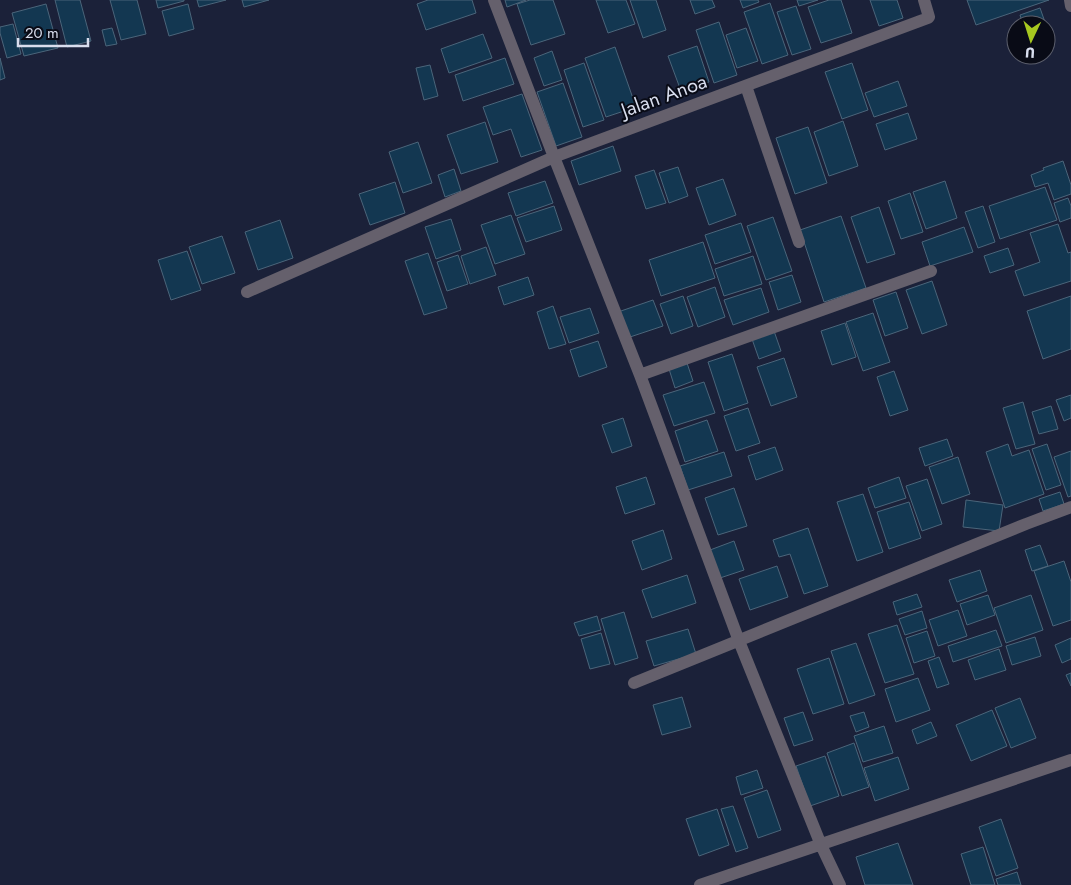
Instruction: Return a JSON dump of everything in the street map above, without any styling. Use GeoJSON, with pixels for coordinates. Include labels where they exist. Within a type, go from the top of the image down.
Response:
{"type":"FeatureCollection","features":[{"type":"Feature","properties":{"kind":"street"},"geometry":{"type":"LineString","coordinates":[[494,0],[640,375],[739,641],[821,845],[840,885]]}},
{"type":"Feature","properties":{"kind":"street","name":"Jalan Anoa"},"geometry":{"type":"LineString","coordinates":[[247,292],[554,157],[928,18],[924,0]]}},
{"type":"Feature","properties":{"kind":"street"},"geometry":{"type":"LineString","coordinates":[[1070,0],[1071,6]]}},
{"type":"Feature","properties":{"kind":"street"},"geometry":{"type":"LineString","coordinates":[[746,86],[799,242]]}},
{"type":"Feature","properties":{"kind":"street"},"geometry":{"type":"LineString","coordinates":[[640,375],[931,271]]}},
{"type":"Feature","properties":{"kind":"street"},"geometry":{"type":"LineString","coordinates":[[634,682],[1071,507]]}},
{"type":"Feature","properties":{"kind":"street"},"geometry":{"type":"LineString","coordinates":[[700,885],[1071,760]]}},
{"type":"Feature","properties":{"kind":"building"},"geometry":{"type":"Polygon","coordinates":[[[55,0],[80,0],[91,41],[67,47],[55,0]]]}},
{"type":"Feature","properties":{"kind":"building"},"geometry":{"type":"Polygon","coordinates":[[[110,0],[137,0],[146,34],[121,40],[110,0]]]}},
{"type":"Feature","properties":{"kind":"building"},"geometry":{"type":"Polygon","coordinates":[[[156,0],[184,0],[184,1],[158,8],[156,0]]]}},
{"type":"Feature","properties":{"kind":"building"},"geometry":{"type":"Polygon","coordinates":[[[197,0],[226,0],[199,7],[197,0]]]}},
{"type":"Feature","properties":{"kind":"building"},"geometry":{"type":"Polygon","coordinates":[[[242,0],[269,0],[244,7],[242,0]]]}},
{"type":"Feature","properties":{"kind":"building"},"geometry":{"type":"Polygon","coordinates":[[[428,0],[472,0],[476,13],[426,30],[417,4],[428,0]]]}},
{"type":"Feature","properties":{"kind":"building"},"geometry":{"type":"Polygon","coordinates":[[[505,0],[526,0],[507,7],[505,0]]]}},
{"type":"Feature","properties":{"kind":"building"},"geometry":{"type":"Polygon","coordinates":[[[530,0],[553,0],[565,34],[531,45],[517,4],[530,0]]]}},
{"type":"Feature","properties":{"kind":"building"},"geometry":{"type":"Polygon","coordinates":[[[596,0],[626,0],[635,24],[608,33],[596,0]]]}},
{"type":"Feature","properties":{"kind":"building"},"geometry":{"type":"Polygon","coordinates":[[[630,0],[656,0],[666,30],[643,38],[630,0]]]}},
{"type":"Feature","properties":{"kind":"building"},"geometry":{"type":"Polygon","coordinates":[[[690,0],[712,0],[715,7],[695,14],[690,0]]]}},
{"type":"Feature","properties":{"kind":"building"},"geometry":{"type":"Polygon","coordinates":[[[740,0],[758,0],[759,2],[743,8],[740,0]]]}},
{"type":"Feature","properties":{"kind":"building"},"geometry":{"type":"Polygon","coordinates":[[[797,0],[818,0],[799,6],[797,0]]]}},
{"type":"Feature","properties":{"kind":"building"},"geometry":{"type":"Polygon","coordinates":[[[829,0],[841,0],[852,33],[821,43],[808,7],[829,0]]]}},
{"type":"Feature","properties":{"kind":"building"},"geometry":{"type":"Polygon","coordinates":[[[870,0],[897,0],[903,18],[879,26],[870,0]]]}},
{"type":"Feature","properties":{"kind":"building"},"geometry":{"type":"Polygon","coordinates":[[[967,0],[1049,0],[976,25],[967,0]]]}},
{"type":"Feature","properties":{"kind":"building"},"geometry":{"type":"Polygon","coordinates":[[[770,3],[788,55],[762,64],[744,12],[770,3]]]}},
{"type":"Feature","properties":{"kind":"building"},"geometry":{"type":"Polygon","coordinates":[[[46,4],[58,48],[24,56],[12,13],[46,4]]]}},
{"type":"Feature","properties":{"kind":"building"},"geometry":{"type":"Polygon","coordinates":[[[188,4],[194,29],[169,36],[162,11],[188,4]]]}},
{"type":"Feature","properties":{"kind":"building"},"geometry":{"type":"Polygon","coordinates":[[[796,6],[811,49],[792,55],[777,12],[796,6]]]}},
{"type":"Feature","properties":{"kind":"building"},"geometry":{"type":"Polygon","coordinates":[[[1040,8],[1042,15],[1020,15],[1040,8]]]}},
{"type":"Feature","properties":{"kind":"building"},"geometry":{"type":"Polygon","coordinates":[[[719,22],[737,75],[714,83],[696,30],[719,22]]]}},
{"type":"Feature","properties":{"kind":"building"},"geometry":{"type":"Polygon","coordinates":[[[13,24],[21,54],[7,58],[0,27],[13,24]]]}},
{"type":"Feature","properties":{"kind":"building"},"geometry":{"type":"Polygon","coordinates":[[[112,28],[117,44],[106,46],[102,30],[112,28]]]}},
{"type":"Feature","properties":{"kind":"building"},"geometry":{"type":"Polygon","coordinates":[[[746,28],[758,61],[737,68],[726,35],[746,28]]]}},
{"type":"Feature","properties":{"kind":"building"},"geometry":{"type":"Polygon","coordinates":[[[483,34],[492,58],[449,73],[441,49],[483,34]]]}},
{"type":"Feature","properties":{"kind":"building"},"geometry":{"type":"Polygon","coordinates":[[[697,46],[709,82],[681,91],[668,56],[697,46]]]}},
{"type":"Feature","properties":{"kind":"building"},"geometry":{"type":"Polygon","coordinates":[[[615,47],[636,107],[606,117],[585,58],[615,47]]]}},
{"type":"Feature","properties":{"kind":"building"},"geometry":{"type":"Polygon","coordinates":[[[552,51],[562,80],[544,86],[534,58],[552,51]]]}},
{"type":"Feature","properties":{"kind":"building"},"geometry":{"type":"Polygon","coordinates":[[[0,58],[5,78],[0,80],[0,58]]]}},
{"type":"Feature","properties":{"kind":"building"},"geometry":{"type":"Polygon","coordinates":[[[505,58],[514,84],[463,101],[455,75],[505,58]]]}},
{"type":"Feature","properties":{"kind":"building"},"geometry":{"type":"Polygon","coordinates":[[[584,63],[604,120],[583,127],[564,70],[584,63]]]}},
{"type":"Feature","properties":{"kind":"building"},"geometry":{"type":"Polygon","coordinates":[[[852,63],[868,110],[842,119],[825,72],[852,63]]]}},
{"type":"Feature","properties":{"kind":"building"},"geometry":{"type":"Polygon","coordinates":[[[430,65],[438,96],[424,100],[416,68],[430,65]]]}},
{"type":"Feature","properties":{"kind":"building"},"geometry":{"type":"Polygon","coordinates":[[[898,81],[907,106],[874,117],[865,93],[898,81]]]}},
{"type":"Feature","properties":{"kind":"building"},"geometry":{"type":"Polygon","coordinates":[[[563,83],[582,137],[556,146],[537,92],[563,83]]]}},
{"type":"Feature","properties":{"kind":"building"},"geometry":{"type":"Polygon","coordinates":[[[522,94],[542,150],[521,157],[511,129],[493,135],[483,107],[522,94]]]}},
{"type":"Feature","properties":{"kind":"building"},"geometry":{"type":"Polygon","coordinates":[[[908,113],[917,139],[885,150],[876,124],[908,113]]]}},
{"type":"Feature","properties":{"kind":"building"},"geometry":{"type":"Polygon","coordinates":[[[843,121],[858,166],[829,176],[814,132],[843,121]]]}},
{"type":"Feature","properties":{"kind":"building"},"geometry":{"type":"Polygon","coordinates":[[[485,122],[498,162],[461,174],[447,135],[485,122]]]}},
{"type":"Feature","properties":{"kind":"building"},"geometry":{"type":"Polygon","coordinates":[[[808,127],[827,183],[795,194],[776,138],[808,127]]]}},
{"type":"Feature","properties":{"kind":"building"},"geometry":{"type":"Polygon","coordinates":[[[418,142],[432,183],[403,193],[389,152],[418,142]]]}},
{"type":"Feature","properties":{"kind":"building"},"geometry":{"type":"Polygon","coordinates":[[[613,146],[621,171],[579,185],[571,161],[613,146]]]}},
{"type":"Feature","properties":{"kind":"building"},"geometry":{"type":"Polygon","coordinates":[[[1063,161],[1071,185],[1071,194],[1054,200],[1048,183],[1035,187],[1031,175],[1044,170],[1043,168],[1063,161]]]}},
{"type":"Feature","properties":{"kind":"building"},"geometry":{"type":"Polygon","coordinates":[[[678,167],[688,196],[669,203],[659,173],[678,167]]]}},
{"type":"Feature","properties":{"kind":"building"},"geometry":{"type":"Polygon","coordinates":[[[454,169],[461,191],[445,197],[438,175],[454,169]]]}},
{"type":"Feature","properties":{"kind":"building"},"geometry":{"type":"Polygon","coordinates":[[[654,170],[666,203],[646,209],[635,176],[654,170]]]}},
{"type":"Feature","properties":{"kind":"building"},"geometry":{"type":"Polygon","coordinates":[[[723,179],[736,215],[709,225],[696,188],[723,179]]]}},
{"type":"Feature","properties":{"kind":"building"},"geometry":{"type":"Polygon","coordinates":[[[545,181],[553,203],[516,216],[508,193],[545,181]]]}},
{"type":"Feature","properties":{"kind":"building"},"geometry":{"type":"Polygon","coordinates":[[[945,181],[957,218],[926,229],[913,192],[945,181]]]}},
{"type":"Feature","properties":{"kind":"building"},"geometry":{"type":"Polygon","coordinates":[[[395,182],[405,213],[370,225],[359,194],[395,182]]]}},
{"type":"Feature","properties":{"kind":"building"},"geometry":{"type":"Polygon","coordinates":[[[1045,187],[1057,220],[1000,239],[989,206],[1045,187]]]}},
{"type":"Feature","properties":{"kind":"building"},"geometry":{"type":"Polygon","coordinates":[[[910,193],[923,232],[901,239],[888,201],[910,193]]]}},
{"type":"Feature","properties":{"kind":"building"},"geometry":{"type":"Polygon","coordinates":[[[1068,198],[1071,206],[1071,218],[1060,222],[1054,203],[1068,198]]]}},
{"type":"Feature","properties":{"kind":"building"},"geometry":{"type":"Polygon","coordinates":[[[554,206],[562,230],[526,242],[517,218],[554,206]]]}},
{"type":"Feature","properties":{"kind":"building"},"geometry":{"type":"Polygon","coordinates":[[[983,206],[995,242],[978,248],[965,212],[983,206]]]}},
{"type":"Feature","properties":{"kind":"building"},"geometry":{"type":"Polygon","coordinates":[[[879,207],[895,254],[867,263],[851,217],[879,207]]]}},
{"type":"Feature","properties":{"kind":"building"},"geometry":{"type":"Polygon","coordinates":[[[511,215],[525,254],[495,264],[481,225],[511,215]]]}},
{"type":"Feature","properties":{"kind":"building"},"geometry":{"type":"Polygon","coordinates":[[[841,216],[866,288],[824,302],[800,230],[841,216]]]}},
{"type":"Feature","properties":{"kind":"building"},"geometry":{"type":"Polygon","coordinates":[[[773,217],[792,271],[766,280],[747,226],[773,217]]]}},
{"type":"Feature","properties":{"kind":"building"},"geometry":{"type":"Polygon","coordinates":[[[451,219],[461,250],[436,259],[425,227],[451,219]]]}},
{"type":"Feature","properties":{"kind":"building"},"geometry":{"type":"Polygon","coordinates":[[[280,220],[293,258],[258,270],[245,232],[280,220]]]}},
{"type":"Feature","properties":{"kind":"building"},"geometry":{"type":"Polygon","coordinates":[[[741,223],[751,252],[715,264],[705,235],[741,223]]]}},
{"type":"Feature","properties":{"kind":"building"},"geometry":{"type":"Polygon","coordinates":[[[1058,224],[1068,253],[1071,252],[1071,281],[1024,296],[1015,271],[1040,262],[1030,233],[1058,224]]]}},
{"type":"Feature","properties":{"kind":"building"},"geometry":{"type":"Polygon","coordinates":[[[964,227],[973,252],[930,266],[922,242],[964,227]]]}},
{"type":"Feature","properties":{"kind":"building"},"geometry":{"type":"Polygon","coordinates":[[[222,236],[235,273],[202,284],[189,247],[222,236]]]}},
{"type":"Feature","properties":{"kind":"building"},"geometry":{"type":"Polygon","coordinates":[[[703,242],[715,278],[661,296],[649,260],[703,242]]]}},
{"type":"Feature","properties":{"kind":"building"},"geometry":{"type":"Polygon","coordinates":[[[486,247],[496,275],[470,284],[461,256],[486,247]]]}},
{"type":"Feature","properties":{"kind":"building"},"geometry":{"type":"Polygon","coordinates":[[[1008,248],[1014,265],[990,273],[984,256],[1008,248]]]}},
{"type":"Feature","properties":{"kind":"building"},"geometry":{"type":"Polygon","coordinates":[[[187,251],[201,290],[171,300],[158,260],[187,251]]]}},
{"type":"Feature","properties":{"kind":"building"},"geometry":{"type":"Polygon","coordinates":[[[428,253],[447,308],[424,315],[405,261],[428,253]]]}},
{"type":"Feature","properties":{"kind":"building"},"geometry":{"type":"Polygon","coordinates":[[[458,255],[468,284],[447,291],[437,262],[458,255]]]}},
{"type":"Feature","properties":{"kind":"building"},"geometry":{"type":"Polygon","coordinates":[[[753,256],[762,284],[724,296],[715,269],[753,256]]]}},
{"type":"Feature","properties":{"kind":"building"},"geometry":{"type":"Polygon","coordinates":[[[792,275],[801,302],[778,310],[769,282],[792,275]]]}},
{"type":"Feature","properties":{"kind":"building"},"geometry":{"type":"Polygon","coordinates":[[[528,277],[534,295],[504,305],[498,287],[528,277]]]}},
{"type":"Feature","properties":{"kind":"building"},"geometry":{"type":"Polygon","coordinates":[[[932,281],[947,325],[922,334],[906,290],[932,281]]]}},
{"type":"Feature","properties":{"kind":"building"},"geometry":{"type":"Polygon","coordinates":[[[715,287],[725,317],[698,327],[687,297],[715,287]]]}},
{"type":"Feature","properties":{"kind":"building"},"geometry":{"type":"Polygon","coordinates":[[[761,288],[769,312],[733,325],[724,300],[761,288]]]}},
{"type":"Feature","properties":{"kind":"building"},"geometry":{"type":"Polygon","coordinates":[[[896,292],[908,328],[885,336],[873,300],[896,292]]]}},
{"type":"Feature","properties":{"kind":"building"},"geometry":{"type":"Polygon","coordinates":[[[683,296],[693,326],[671,334],[660,304],[683,296]]]}},
{"type":"Feature","properties":{"kind":"building"},"geometry":{"type":"Polygon","coordinates":[[[1071,296],[1071,349],[1043,359],[1027,311],[1071,296]]]}},
{"type":"Feature","properties":{"kind":"building"},"geometry":{"type":"Polygon","coordinates":[[[653,300],[663,326],[627,338],[618,312],[653,300]]]}},
{"type":"Feature","properties":{"kind":"building"},"geometry":{"type":"Polygon","coordinates":[[[553,306],[566,344],[549,349],[537,312],[553,306]]]}},
{"type":"Feature","properties":{"kind":"building"},"geometry":{"type":"Polygon","coordinates":[[[590,308],[599,333],[569,343],[560,317],[590,308]]]}},
{"type":"Feature","properties":{"kind":"building"},"geometry":{"type":"Polygon","coordinates":[[[873,313],[890,362],[863,371],[846,322],[873,313]]]}},
{"type":"Feature","properties":{"kind":"building"},"geometry":{"type":"Polygon","coordinates":[[[845,323],[856,357],[832,365],[821,331],[845,323]]]}},
{"type":"Feature","properties":{"kind":"building"},"geometry":{"type":"Polygon","coordinates":[[[774,331],[781,351],[759,359],[752,339],[774,331]]]}},
{"type":"Feature","properties":{"kind":"building"},"geometry":{"type":"Polygon","coordinates":[[[598,341],[607,367],[579,377],[570,350],[598,341]]]}},
{"type":"Feature","properties":{"kind":"building"},"geometry":{"type":"Polygon","coordinates":[[[732,354],[748,403],[724,411],[708,362],[732,354]]]}},
{"type":"Feature","properties":{"kind":"building"},"geometry":{"type":"Polygon","coordinates":[[[784,358],[797,397],[771,406],[757,367],[784,358]]]}},
{"type":"Feature","properties":{"kind":"building"},"geometry":{"type":"Polygon","coordinates":[[[687,363],[693,381],[675,388],[669,369],[687,363]]]}},
{"type":"Feature","properties":{"kind":"building"},"geometry":{"type":"Polygon","coordinates":[[[894,371],[908,410],[890,416],[877,377],[894,371]]]}},
{"type":"Feature","properties":{"kind":"building"},"geometry":{"type":"Polygon","coordinates":[[[704,382],[715,413],[674,426],[663,395],[704,382]]]}},
{"type":"Feature","properties":{"kind":"building"},"geometry":{"type":"Polygon","coordinates":[[[1071,395],[1071,418],[1064,421],[1056,400],[1071,395]]]}},
{"type":"Feature","properties":{"kind":"building"},"geometry":{"type":"Polygon","coordinates":[[[1023,402],[1035,444],[1016,449],[1003,408],[1023,402]]]}},
{"type":"Feature","properties":{"kind":"building"},"geometry":{"type":"Polygon","coordinates":[[[1051,406],[1058,429],[1039,434],[1032,412],[1051,406]]]}},
{"type":"Feature","properties":{"kind":"building"},"geometry":{"type":"Polygon","coordinates":[[[748,408],[760,443],[736,451],[724,416],[748,408]]]}},
{"type":"Feature","properties":{"kind":"building"},"geometry":{"type":"Polygon","coordinates":[[[623,418],[632,446],[612,453],[602,425],[623,418]]]}},
{"type":"Feature","properties":{"kind":"building"},"geometry":{"type":"Polygon","coordinates":[[[707,420],[718,451],[685,462],[675,431],[707,420]]]}},
{"type":"Feature","properties":{"kind":"building"},"geometry":{"type":"Polygon","coordinates":[[[947,439],[953,456],[925,466],[919,448],[947,439]]]}},
{"type":"Feature","properties":{"kind":"building"},"geometry":{"type":"Polygon","coordinates":[[[1008,444],[1012,456],[1029,450],[1044,494],[1005,508],[986,452],[1008,444]]]}},
{"type":"Feature","properties":{"kind":"building"},"geometry":{"type":"Polygon","coordinates":[[[1047,444],[1061,485],[1046,490],[1032,449],[1047,444]]]}},
{"type":"Feature","properties":{"kind":"building"},"geometry":{"type":"Polygon","coordinates":[[[775,447],[783,470],[756,480],[748,456],[775,447]]]}},
{"type":"Feature","properties":{"kind":"building"},"geometry":{"type":"Polygon","coordinates":[[[1071,451],[1071,496],[1068,497],[1054,457],[1071,451]]]}},
{"type":"Feature","properties":{"kind":"building"},"geometry":{"type":"Polygon","coordinates":[[[724,452],[732,476],[688,490],[680,466],[724,452]]]}},
{"type":"Feature","properties":{"kind":"building"},"geometry":{"type":"Polygon","coordinates":[[[958,457],[970,494],[942,504],[929,467],[958,457]]]}},
{"type":"Feature","properties":{"kind":"building"},"geometry":{"type":"Polygon","coordinates":[[[646,477],[655,504],[625,514],[616,487],[646,477]]]}},
{"type":"Feature","properties":{"kind":"building"},"geometry":{"type":"Polygon","coordinates":[[[899,477],[906,498],[875,508],[868,488],[899,477]]]}},
{"type":"Feature","properties":{"kind":"building"},"geometry":{"type":"Polygon","coordinates":[[[927,479],[942,524],[922,531],[906,486],[927,479]]]}},
{"type":"Feature","properties":{"kind":"building"},"geometry":{"type":"Polygon","coordinates":[[[734,488],[747,526],[718,535],[705,498],[734,488]]]}},
{"type":"Feature","properties":{"kind":"building"},"geometry":{"type":"Polygon","coordinates":[[[1060,492],[1064,504],[1043,511],[1039,499],[1060,492]]]}},
{"type":"Feature","properties":{"kind":"building"},"geometry":{"type":"Polygon","coordinates":[[[863,494],[883,552],[857,561],[837,502],[863,494]]]}},
{"type":"Feature","properties":{"kind":"building"},"geometry":{"type":"Polygon","coordinates":[[[966,500],[1003,505],[999,531],[963,527],[966,500]]]}},
{"type":"Feature","properties":{"kind":"building"},"geometry":{"type":"Polygon","coordinates":[[[909,502],[921,538],[889,549],[877,512],[909,502]]]}},
{"type":"Feature","properties":{"kind":"building"},"geometry":{"type":"Polygon","coordinates":[[[808,528],[828,586],[804,594],[790,554],[779,557],[773,540],[808,528]]]}},
{"type":"Feature","properties":{"kind":"building"},"geometry":{"type":"Polygon","coordinates":[[[663,530],[672,559],[642,570],[632,541],[663,530]]]}},
{"type":"Feature","properties":{"kind":"building"},"geometry":{"type":"Polygon","coordinates":[[[734,541],[744,570],[720,578],[710,550],[734,541]]]}},
{"type":"Feature","properties":{"kind":"building"},"geometry":{"type":"Polygon","coordinates":[[[1040,545],[1048,566],[1032,571],[1025,550],[1040,545]]]}},
{"type":"Feature","properties":{"kind":"building"},"geometry":{"type":"Polygon","coordinates":[[[1064,561],[1071,582],[1071,620],[1053,626],[1034,571],[1064,561]]]}},
{"type":"Feature","properties":{"kind":"building"},"geometry":{"type":"Polygon","coordinates":[[[777,566],[788,597],[750,610],[739,579],[777,566]]]}},
{"type":"Feature","properties":{"kind":"building"},"geometry":{"type":"Polygon","coordinates":[[[980,570],[987,591],[957,602],[949,580],[980,570]]]}},
{"type":"Feature","properties":{"kind":"building"},"geometry":{"type":"Polygon","coordinates":[[[687,575],[696,603],[652,618],[642,590],[687,575]]]}},
{"type":"Feature","properties":{"kind":"building"},"geometry":{"type":"Polygon","coordinates":[[[917,594],[922,607],[897,615],[893,602],[917,594]]]}},
{"type":"Feature","properties":{"kind":"building"},"geometry":{"type":"Polygon","coordinates":[[[988,595],[995,615],[967,625],[960,604],[988,595]]]}},
{"type":"Feature","properties":{"kind":"building"},"geometry":{"type":"Polygon","coordinates":[[[1031,595],[1043,630],[1006,643],[994,608],[1031,595]]]}},
{"type":"Feature","properties":{"kind":"building"},"geometry":{"type":"Polygon","coordinates":[[[958,610],[967,636],[938,646],[929,620],[958,610]]]}},
{"type":"Feature","properties":{"kind":"building"},"geometry":{"type":"Polygon","coordinates":[[[922,611],[927,628],[905,635],[899,619],[922,611]]]}},
{"type":"Feature","properties":{"kind":"building"},"geometry":{"type":"Polygon","coordinates":[[[624,612],[638,658],[615,665],[601,619],[624,612]]]}},
{"type":"Feature","properties":{"kind":"building"},"geometry":{"type":"Polygon","coordinates":[[[597,616],[601,630],[579,636],[574,623],[597,616]]]}},
{"type":"Feature","properties":{"kind":"building"},"geometry":{"type":"Polygon","coordinates":[[[897,625],[914,674],[885,683],[868,634],[897,625]]]}},
{"type":"Feature","properties":{"kind":"building"},"geometry":{"type":"Polygon","coordinates":[[[688,629],[696,654],[654,666],[646,641],[688,629]]]}},
{"type":"Feature","properties":{"kind":"building"},"geometry":{"type":"Polygon","coordinates":[[[996,630],[1002,646],[953,662],[948,646],[996,630]]]}},
{"type":"Feature","properties":{"kind":"building"},"geometry":{"type":"Polygon","coordinates":[[[927,631],[935,656],[914,663],[906,638],[927,631]]]}},
{"type":"Feature","properties":{"kind":"building"},"geometry":{"type":"Polygon","coordinates":[[[601,633],[610,664],[590,669],[581,639],[601,633]]]}},
{"type":"Feature","properties":{"kind":"building"},"geometry":{"type":"Polygon","coordinates":[[[1035,637],[1041,656],[1012,665],[1006,646],[1035,637]]]}},
{"type":"Feature","properties":{"kind":"building"},"geometry":{"type":"Polygon","coordinates":[[[1071,638],[1071,659],[1062,663],[1055,645],[1071,638]]]}},
{"type":"Feature","properties":{"kind":"building"},"geometry":{"type":"Polygon","coordinates":[[[856,643],[875,695],[849,704],[831,651],[856,643]]]}},
{"type":"Feature","properties":{"kind":"building"},"geometry":{"type":"Polygon","coordinates":[[[999,649],[1006,670],[975,680],[968,660],[999,649]]]}},
{"type":"Feature","properties":{"kind":"building"},"geometry":{"type":"Polygon","coordinates":[[[939,657],[949,684],[937,688],[928,661],[939,657]]]}},
{"type":"Feature","properties":{"kind":"building"},"geometry":{"type":"Polygon","coordinates":[[[829,658],[844,704],[813,714],[797,669],[829,658]]]}},
{"type":"Feature","properties":{"kind":"building"},"geometry":{"type":"Polygon","coordinates":[[[1071,673],[1071,686],[1066,675],[1071,673]]]}},
{"type":"Feature","properties":{"kind":"building"},"geometry":{"type":"Polygon","coordinates":[[[918,678],[930,710],[896,722],[885,689],[918,678]]]}},
{"type":"Feature","properties":{"kind":"building"},"geometry":{"type":"Polygon","coordinates":[[[682,697],[691,727],[662,735],[653,705],[682,697]]]}},
{"type":"Feature","properties":{"kind":"building"},"geometry":{"type":"Polygon","coordinates":[[[1020,698],[1036,738],[1011,748],[995,708],[1020,698]]]}},
{"type":"Feature","properties":{"kind":"building"},"geometry":{"type":"Polygon","coordinates":[[[992,710],[1007,746],[971,761],[956,725],[992,710]]]}},
{"type":"Feature","properties":{"kind":"building"},"geometry":{"type":"Polygon","coordinates":[[[803,712],[813,740],[794,746],[784,718],[803,712]]]}},
{"type":"Feature","properties":{"kind":"building"},"geometry":{"type":"Polygon","coordinates":[[[864,712],[869,727],[856,732],[850,716],[864,712]]]}},
{"type":"Feature","properties":{"kind":"building"},"geometry":{"type":"Polygon","coordinates":[[[931,722],[937,736],[917,744],[912,730],[931,722]]]}},
{"type":"Feature","properties":{"kind":"building"},"geometry":{"type":"Polygon","coordinates":[[[884,726],[893,753],[863,762],[854,736],[884,726]]]}},
{"type":"Feature","properties":{"kind":"building"},"geometry":{"type":"Polygon","coordinates":[[[854,743],[869,787],[842,796],[827,753],[854,743]]]}},
{"type":"Feature","properties":{"kind":"building"},"geometry":{"type":"Polygon","coordinates":[[[825,756],[839,796],[810,806],[796,766],[825,756]]]}},
{"type":"Feature","properties":{"kind":"building"},"geometry":{"type":"Polygon","coordinates":[[[898,757],[909,789],[875,801],[864,768],[898,757]]]}},
{"type":"Feature","properties":{"kind":"building"},"geometry":{"type":"Polygon","coordinates":[[[757,770],[763,788],[741,795],[736,777],[757,770]]]}},
{"type":"Feature","properties":{"kind":"building"},"geometry":{"type":"Polygon","coordinates":[[[767,790],[781,830],[758,838],[744,798],[767,790]]]}},
{"type":"Feature","properties":{"kind":"building"},"geometry":{"type":"Polygon","coordinates":[[[733,806],[748,848],[736,852],[721,809],[733,806]]]}},
{"type":"Feature","properties":{"kind":"building"},"geometry":{"type":"Polygon","coordinates":[[[717,809],[729,845],[699,856],[686,819],[717,809]]]}},
{"type":"Feature","properties":{"kind":"building"},"geometry":{"type":"Polygon","coordinates":[[[1001,819],[1018,868],[996,876],[979,827],[1001,819]]]}},
{"type":"Feature","properties":{"kind":"building"},"geometry":{"type":"Polygon","coordinates":[[[898,843],[913,885],[865,885],[856,857],[898,843]]]}},
{"type":"Feature","properties":{"kind":"building"},"geometry":{"type":"Polygon","coordinates":[[[983,847],[995,885],[971,885],[961,854],[983,847]]]}},
{"type":"Feature","properties":{"kind":"building"},"geometry":{"type":"Polygon","coordinates":[[[1017,872],[1021,885],[998,885],[996,879],[1017,872]]]}}]}
